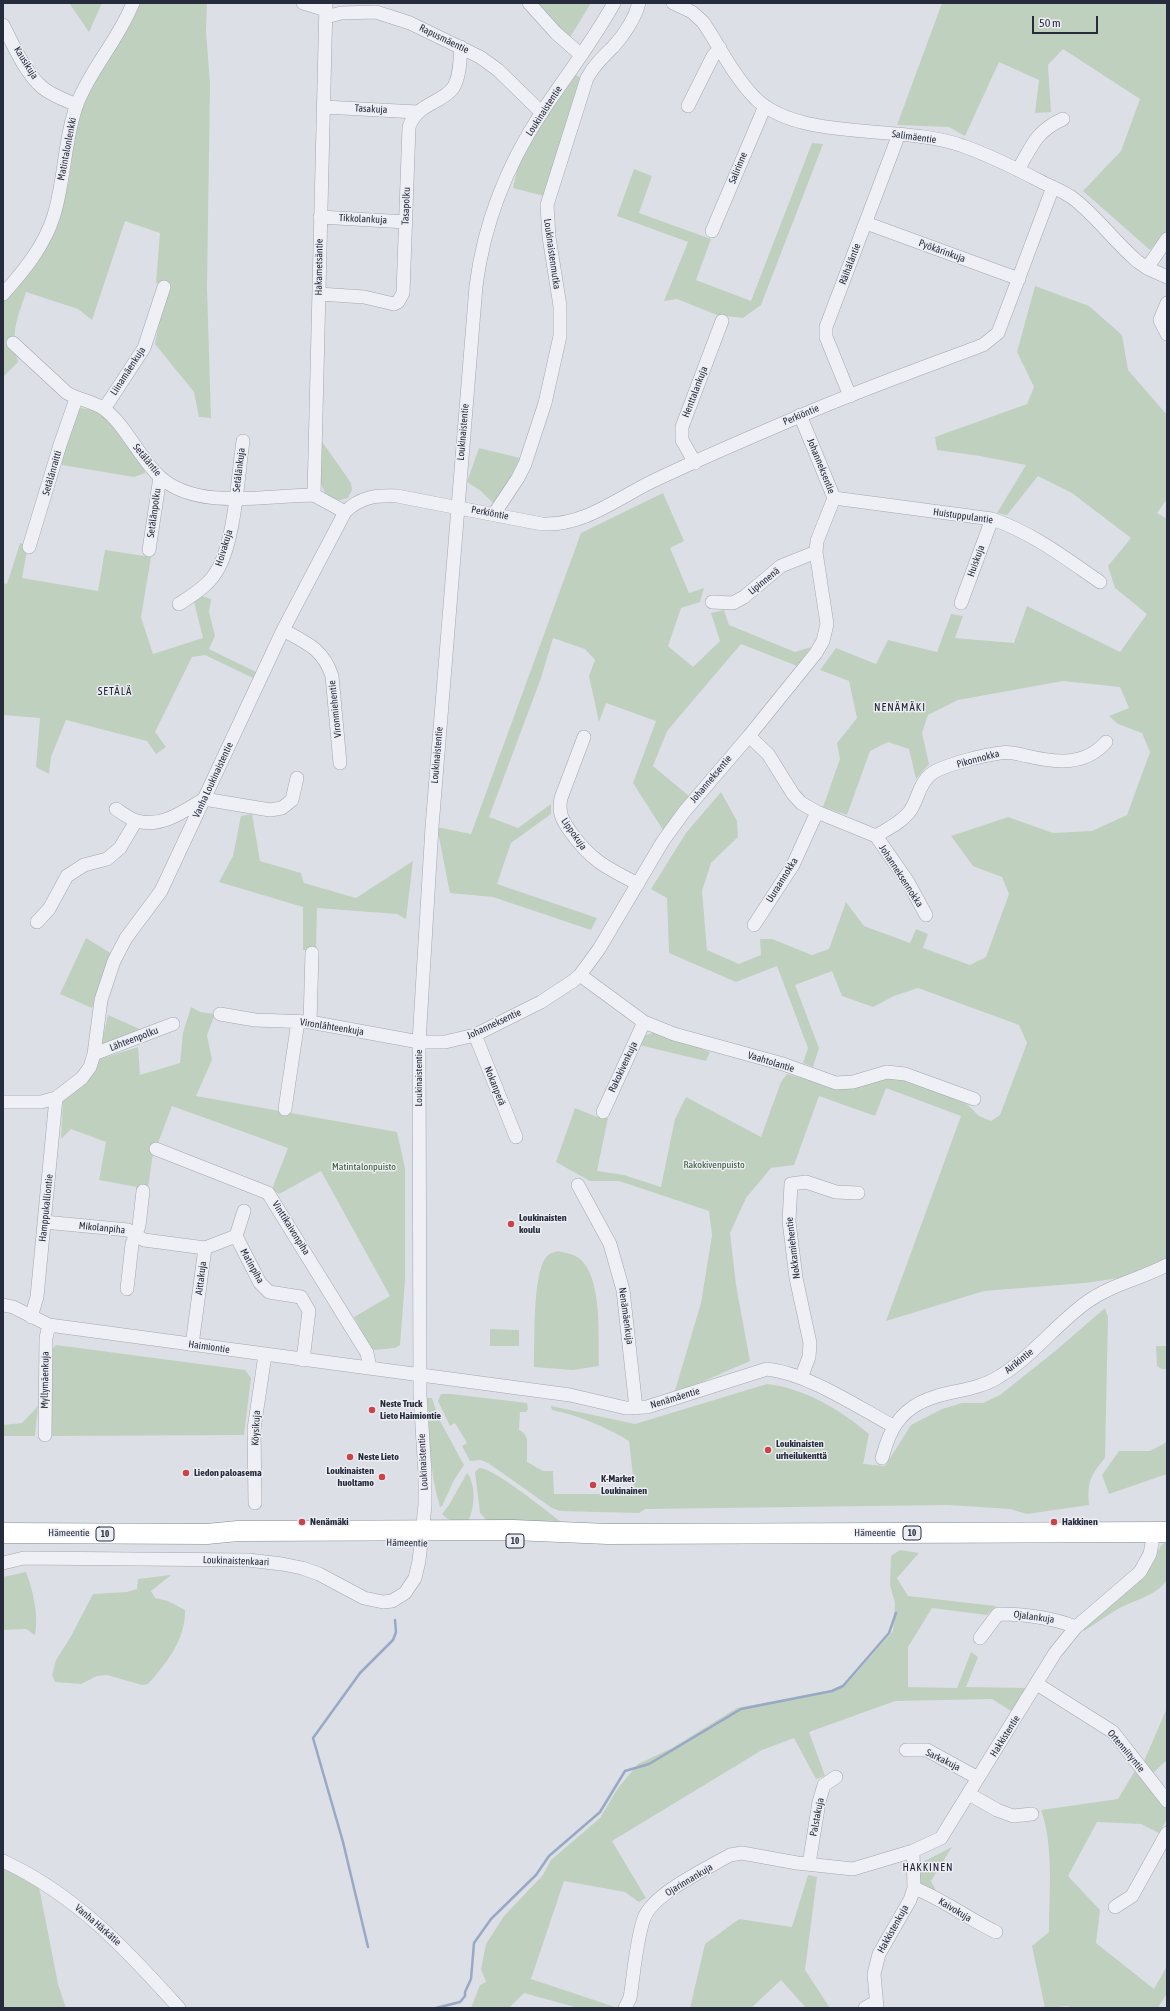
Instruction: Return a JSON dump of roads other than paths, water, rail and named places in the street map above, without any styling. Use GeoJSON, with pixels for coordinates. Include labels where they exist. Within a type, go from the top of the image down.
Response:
{"type":"FeatureCollection","features":[{"type":"Feature","properties":{"kind":"highway","name":"Hämeentie"},"geometry":{"type":"LineString","coordinates":[[3,1534],[207,1534],[236,1539],[283,1541],[422,1537],[572,1539],[608,1534],[1160,1532]]}},
{"type":"Feature","properties":{"kind":"street","name":"Matintalonlenkki"},"geometry":{"type":"LineString","coordinates":[[3,294],[32,258],[43,240],[54,216],[77,105],[85,86],[124,23],[133,3]]}},
{"type":"Feature","properties":{"kind":"street"},"geometry":{"type":"LineString","coordinates":[[303,3],[326,10]]}},
{"type":"Feature","properties":{"kind":"street"},"geometry":{"type":"LineString","coordinates":[[529,3],[556,33],[581,55]]}},
{"type":"Feature","properties":{"kind":"street","name":"Loukinaistentie"},"geometry":{"type":"LineString","coordinates":[[422,1537],[425,1505],[425,1473],[420,1421],[419,1042],[432,827],[471,330],[478,265],[493,209],[503,184],[525,141],[614,3]]}},
{"type":"Feature","properties":{"kind":"street","name":"Loukinaistenmutka"},"geometry":{"type":"LineString","coordinates":[[494,514],[518,478],[525,464],[545,403],[560,336],[560,306],[547,220],[547,205],[552,186],[587,78],[593,66],[615,45],[630,22],[639,3]]}},
{"type":"Feature","properties":{"kind":"street","name":"Salimäentie"},"geometry":{"type":"LineString","coordinates":[[672,3],[692,12],[703,22],[750,93],[765,106],[782,116],[798,121],[837,128],[899,134],[962,145],[1053,187],[1075,200],[1128,253],[1147,268],[1167,277]]}},
{"type":"Feature","properties":{"kind":"street","name":"Rapusmäentie"},"geometry":{"type":"LineString","coordinates":[[326,10],[340,13],[378,7],[410,22],[480,56],[498,70],[542,113]]}},
{"type":"Feature","properties":{"kind":"street","name":"Hakametsäntie"},"geometry":{"type":"LineString","coordinates":[[314,495],[326,10]]}},
{"type":"Feature","properties":{"kind":"street","name":"Kausikuja"},"geometry":{"type":"LineString","coordinates":[[3,25],[27,69],[42,88],[53,95],[77,105]]}},
{"type":"Feature","properties":{"kind":"street"},"geometry":{"type":"LineString","coordinates":[[417,112],[452,89],[456,81],[462,48]]}},
{"type":"Feature","properties":{"kind":"street"},"geometry":{"type":"LineString","coordinates":[[688,106],[713,56],[720,48]]}},
{"type":"Feature","properties":{"kind":"street","name":"Salirinne"},"geometry":{"type":"LineString","coordinates":[[712,231],[765,106]]}},
{"type":"Feature","properties":{"kind":"street","name":"Tasakuja"},"geometry":{"type":"LineString","coordinates":[[324,107],[417,112]]}},
{"type":"Feature","properties":{"kind":"street","name":"Tasapolku"},"geometry":{"type":"LineString","coordinates":[[319,294],[364,297],[394,304],[398,302],[403,293],[409,127],[411,119],[417,112]]}},
{"type":"Feature","properties":{"kind":"street"},"geometry":{"type":"LineString","coordinates":[[1018,170],[1039,134],[1049,125],[1063,119]]}},
{"type":"Feature","properties":{"kind":"street","name":"Räihäläntie"},"geometry":{"type":"LineString","coordinates":[[850,396],[826,337],[826,327],[899,134]]}},
{"type":"Feature","properties":{"kind":"street","name":"Perkiöntie"},"geometry":{"type":"LineString","coordinates":[[457,507],[542,524],[561,524],[573,521],[591,515],[652,481],[800,415],[991,341],[998,333],[1053,187]]}},
{"type":"Feature","properties":{"kind":"street","name":"Tikkolankuja"},"geometry":{"type":"LineString","coordinates":[[320,217],[406,222]]}},
{"type":"Feature","properties":{"kind":"street","name":"Pyökärinkuja"},"geometry":{"type":"LineString","coordinates":[[866,223],[1019,279]]}},
{"type":"Feature","properties":{"kind":"street"},"geometry":{"type":"LineString","coordinates":[[1147,268],[1167,239]]}},
{"type":"Feature","properties":{"kind":"street","name":"Liinamäenkuja"},"geometry":{"type":"LineString","coordinates":[[104,409],[144,348],[164,287]]}},
{"type":"Feature","properties":{"kind":"street"},"geometry":{"type":"LineString","coordinates":[[1167,303],[1160,320],[1167,334]]}},
{"type":"Feature","properties":{"kind":"street","name":"Henttalankuja"},"geometry":{"type":"LineString","coordinates":[[695,462],[682,440],[682,427],[722,321]]}},
{"type":"Feature","properties":{"kind":"street"},"geometry":{"type":"LineString","coordinates":[[13,343],[67,393],[76,399],[104,409]]}},
{"type":"Feature","properties":{"kind":"street","name":"Setälänraitti"},"geometry":{"type":"LineString","coordinates":[[29,548],[60,444],[76,399]]}},
{"type":"Feature","properties":{"kind":"street","name":"Setäläntie"},"geometry":{"type":"LineString","coordinates":[[104,409],[160,477],[186,492],[236,499],[314,495]]}},
{"type":"Feature","properties":{"kind":"street","name":"Johanneksentie"},"geometry":{"type":"LineString","coordinates":[[419,1042],[445,1042],[475,1035],[541,1002],[580,975],[664,841],[684,812],[749,736],[816,653],[826,633],[827,624],[825,602],[816,552],[817,541],[834,498],[800,415]]}},
{"type":"Feature","properties":{"kind":"street","name":"Setälänkuja"},"geometry":{"type":"LineString","coordinates":[[236,499],[243,441]]}},
{"type":"Feature","properties":{"kind":"street","name":"Setälänpolku"},"geometry":{"type":"LineString","coordinates":[[149,550],[160,477]]}},
{"type":"Feature","properties":{"kind":"street"},"geometry":{"type":"LineString","coordinates":[[314,495],[345,512]]}},
{"type":"Feature","properties":{"kind":"street","name":"Vanha Loukinaistentie"},"geometry":{"type":"LineString","coordinates":[[3,1102],[41,1102],[56,1098],[82,1078],[90,1067],[94,1054],[101,1000],[114,961],[126,938],[161,891],[283,630],[345,512],[354,504],[367,498],[379,495],[397,496],[457,507]]}},
{"type":"Feature","properties":{"kind":"street","name":"Huistuppulantie"},"geometry":{"type":"LineString","coordinates":[[834,498],[992,519],[1013,526],[1042,542],[1100,582]]}},
{"type":"Feature","properties":{"kind":"street","name":"Hoivakuja"},"geometry":{"type":"LineString","coordinates":[[179,604],[199,590],[211,579],[220,567],[227,544],[236,499]]}},
{"type":"Feature","properties":{"kind":"street","name":"Huiskuja"},"geometry":{"type":"LineString","coordinates":[[961,602],[992,519]]}},
{"type":"Feature","properties":{"kind":"street","name":"Lipinnenä"},"geometry":{"type":"LineString","coordinates":[[712,602],[733,603],[744,597],[781,566],[816,552]]}},
{"type":"Feature","properties":{"kind":"street","name":"Vironmiehentie"},"geometry":{"type":"LineString","coordinates":[[283,630],[314,648],[322,655],[328,665],[332,676],[340,763]]}},
{"type":"Feature","properties":{"kind":"street","name":"Johanneksennokka"},"geometry":{"type":"LineString","coordinates":[[749,736],[768,754],[792,794],[801,803],[817,812],[876,836],[908,882],[926,915]]}},
{"type":"Feature","properties":{"kind":"street","name":"Lippokuja"},"geometry":{"type":"LineString","coordinates":[[584,737],[561,798],[559,807],[561,816],[580,845],[592,858],[603,866],[638,884]]}},
{"type":"Feature","properties":{"kind":"street","name":"Pikonnokka"},"geometry":{"type":"LineString","coordinates":[[876,836],[904,817],[910,811],[926,780],[940,769],[981,756],[1001,752],[1011,752],[1051,761],[1075,760],[1097,753],[1106,742]]}},
{"type":"Feature","properties":{"kind":"street"},"geometry":{"type":"LineString","coordinates":[[116,809],[136,821],[149,823],[172,817],[204,799],[270,810],[282,808],[292,800],[297,778]]}},
{"type":"Feature","properties":{"kind":"street","name":"Uuraannokka"},"geometry":{"type":"LineString","coordinates":[[754,925],[793,865],[817,812]]}},
{"type":"Feature","properties":{"kind":"street"},"geometry":{"type":"LineString","coordinates":[[37,922],[49,909],[67,876],[84,865],[107,859],[120,848],[136,821]]}},
{"type":"Feature","properties":{"kind":"street"},"geometry":{"type":"LineString","coordinates":[[285,1109],[304,1022],[312,953]]}},
{"type":"Feature","properties":{"kind":"street","name":"Vaahtolantie"},"geometry":{"type":"LineString","coordinates":[[580,975],[644,1022],[674,1034],[783,1064],[836,1083],[852,1082],[887,1072],[905,1074],[974,1099]]}},
{"type":"Feature","properties":{"kind":"street","name":"Vironlähteenkuja"},"geometry":{"type":"LineString","coordinates":[[220,1014],[255,1020],[304,1022],[419,1042]]}},
{"type":"Feature","properties":{"kind":"street","name":"Rakokivenkuja"},"geometry":{"type":"LineString","coordinates":[[603,1112],[644,1022]]}},
{"type":"Feature","properties":{"kind":"street","name":"Lähteenpolku"},"geometry":{"type":"LineString","coordinates":[[94,1054],[173,1024]]}},
{"type":"Feature","properties":{"kind":"street","name":"Nokanperä"},"geometry":{"type":"LineString","coordinates":[[475,1035],[516,1137]]}},
{"type":"Feature","properties":{"kind":"street","name":"Hamppukalliontie"},"geometry":{"type":"LineString","coordinates":[[31,1317],[37,1297],[56,1098]]}},
{"type":"Feature","properties":{"kind":"street","name":"Vinttikaivonpiha"},"geometry":{"type":"LineString","coordinates":[[156,1149],[268,1193],[367,1353],[370,1368]]}},
{"type":"Feature","properties":{"kind":"street","name":"Nokkamiehentie"},"geometry":{"type":"LineString","coordinates":[[801,1378],[809,1357],[810,1343],[796,1278],[789,1221],[791,1184],[806,1182],[836,1192],[858,1193]]}},
{"type":"Feature","properties":{"kind":"street","name":"Nenämäenkuja"},"geometry":{"type":"LineString","coordinates":[[578,1186],[610,1244],[623,1290],[636,1408]]}},
{"type":"Feature","properties":{"kind":"street"},"geometry":{"type":"LineString","coordinates":[[127,1289],[132,1244],[136,1235],[143,1191]]}},
{"type":"Feature","properties":{"kind":"street"},"geometry":{"type":"LineString","coordinates":[[236,1236],[244,1211]]}},
{"type":"Feature","properties":{"kind":"street","name":"Mikolanpiha"},"geometry":{"type":"LineString","coordinates":[[44,1222],[128,1230],[144,1240],[204,1248]]}},
{"type":"Feature","properties":{"kind":"street","name":"Aittakuja"},"geometry":{"type":"LineString","coordinates":[[192,1345],[204,1248],[236,1236]]}},
{"type":"Feature","properties":{"kind":"street","name":"Matinpiha"},"geometry":{"type":"LineString","coordinates":[[236,1236],[260,1283],[269,1292],[301,1297],[310,1310],[303,1360]]}},
{"type":"Feature","properties":{"kind":"street","name":"Airikintie"},"geometry":{"type":"LineString","coordinates":[[882,1458],[894,1426],[913,1407],[932,1396],[976,1388],[1000,1377],[1031,1352],[1087,1302],[1113,1287],[1167,1265]]}},
{"type":"Feature","properties":{"kind":"street","name":"Haimiontie"},"geometry":{"type":"LineString","coordinates":[[3,1305],[13,1307],[49,1325],[265,1355],[420,1374]]}},
{"type":"Feature","properties":{"kind":"street","name":"Myllymäenkuja"},"geometry":{"type":"LineString","coordinates":[[45,1436],[46,1338],[49,1325]]}},
{"type":"Feature","properties":{"kind":"street","name":"Köysikuja"},"geometry":{"type":"LineString","coordinates":[[255,1503],[254,1429],[265,1355]]}},
{"type":"Feature","properties":{"kind":"street","name":"Nenämäentie"},"geometry":{"type":"LineString","coordinates":[[420,1374],[570,1395],[636,1408],[647,1407],[767,1369],[785,1371],[801,1378],[894,1426]]}},
{"type":"Feature","properties":{"kind":"street","name":"Hakkistentie"},"geometry":{"type":"LineString","coordinates":[[809,1864],[853,1869],[913,1851],[941,1838],[1055,1653],[1076,1627],[1140,1572],[1160,1532]]}},
{"type":"Feature","properties":{"kind":"street","name":"Loukinaistenkaari"},"geometry":{"type":"LineString","coordinates":[[3,1563],[24,1558],[248,1560],[275,1563],[308,1570],[364,1598],[383,1602],[400,1598],[410,1586],[418,1569],[422,1537]]}},
{"type":"Feature","properties":{"kind":"street","name":"Ojalankuja"},"geometry":{"type":"LineString","coordinates":[[980,1638],[998,1614],[1039,1616],[1076,1627]]}},
{"type":"Feature","properties":{"kind":"street","name":"Ortenniityntie"},"geometry":{"type":"LineString","coordinates":[[1037,1684],[1113,1732],[1167,1801]]}},
{"type":"Feature","properties":{"kind":"street","name":"Sarkakuja"},"geometry":{"type":"LineString","coordinates":[[906,1750],[927,1750],[978,1778]]}},
{"type":"Feature","properties":{"kind":"street","name":"Palstakuja"},"geometry":{"type":"LineString","coordinates":[[809,1864],[819,1802],[824,1785],[836,1777]]}},
{"type":"Feature","properties":{"kind":"street"},"geometry":{"type":"LineString","coordinates":[[969,1794],[997,1810],[1013,1816],[1032,1814]]}},
{"type":"Feature","properties":{"kind":"street"},"geometry":{"type":"LineString","coordinates":[[1115,1907],[1132,1896],[1167,1833]]}},
{"type":"Feature","properties":{"kind":"street","name":"Hakkistenkuja"},"geometry":{"type":"LineString","coordinates":[[872,2006],[874,1974],[879,1954],[910,1900],[914,1888],[913,1851]]}},
{"type":"Feature","properties":{"kind":"street","name":"Ojarinnankuja"},"geometry":{"type":"LineString","coordinates":[[625,2008],[630,1998],[644,1918],[653,1904],[663,1894],[730,1855],[742,1853],[809,1864]]}},
{"type":"Feature","properties":{"kind":"street","name":"Vanha Härkätie"},"geometry":{"type":"LineString","coordinates":[[3,1860],[28,1872],[52,1888],[102,1926],[132,1956],[179,2008]]}},
{"type":"Feature","properties":{"kind":"street","name":"Kaivokuja"},"geometry":{"type":"LineString","coordinates":[[914,1888],[925,1892],[975,1922],[996,1932]]}},
{"type":"Feature","properties":{"kind":"waterway"},"geometry":{"type":"LineString","coordinates":[[436,2008],[460,2002],[465,1996],[465,1992],[471,1979],[474,1943],[491,1919],[536,1875],[549,1856],[600,1812],[625,1771],[649,1764],[741,1709],[832,1691],[843,1686],[889,1633],[896,1613]]}},
{"type":"Feature","properties":{"kind":"waterway"},"geometry":{"type":"LineString","coordinates":[[368,1947],[343,1842],[313,1738],[360,1673],[393,1640],[396,1632],[395,1620]]}},
{"type":"Feature","properties":{"kind":"place","name":"Loukinaisten koulu"},"geometry":{"type":"Point","coordinates":[511,1224]}},
{"type":"Feature","properties":{"kind":"place","name":"Neste Truck Lieto Haimiontie"},"geometry":{"type":"Point","coordinates":[372,1410]}},
{"type":"Feature","properties":{"kind":"place","name":"Loukinaisten urheilukenttä"},"geometry":{"type":"Point","coordinates":[768,1450]}},
{"type":"Feature","properties":{"kind":"place","name":"Neste Lieto"},"geometry":{"type":"Point","coordinates":[350,1457]}},
{"type":"Feature","properties":{"kind":"place","name":"Liedon paloasema"},"geometry":{"type":"Point","coordinates":[186,1473]}},
{"type":"Feature","properties":{"kind":"place","name":"Loukinaisten huoltamo"},"geometry":{"type":"Point","coordinates":[382,1477]}},
{"type":"Feature","properties":{"kind":"place","name":"K-Market Loukinainen"},"geometry":{"type":"Point","coordinates":[593,1485]}},
{"type":"Feature","properties":{"kind":"place","name":"Nenämäki"},"geometry":{"type":"Point","coordinates":[302,1522]}},
{"type":"Feature","properties":{"kind":"place","name":"Hakkinen"},"geometry":{"type":"Point","coordinates":[1054,1522]}},
{"type":"Feature","properties":{"kind":"district","name":"SETÄLÄ"},"geometry":{"type":"Point","coordinates":[115,692]}},
{"type":"Feature","properties":{"kind":"district","name":"NENÄMÄKI"},"geometry":{"type":"Point","coordinates":[900,708]}},
{"type":"Feature","properties":{"kind":"district","name":"HAKKINEN"},"geometry":{"type":"Point","coordinates":[928,1868]}},
{"type":"Feature","properties":{"kind":"park label","name":"Rakokivenpuisto"},"geometry":{"type":"Point","coordinates":[714,1165]}},
{"type":"Feature","properties":{"kind":"park label","name":"Matintalonpuisto"},"geometry":{"type":"Point","coordinates":[364,1167]}}]}
